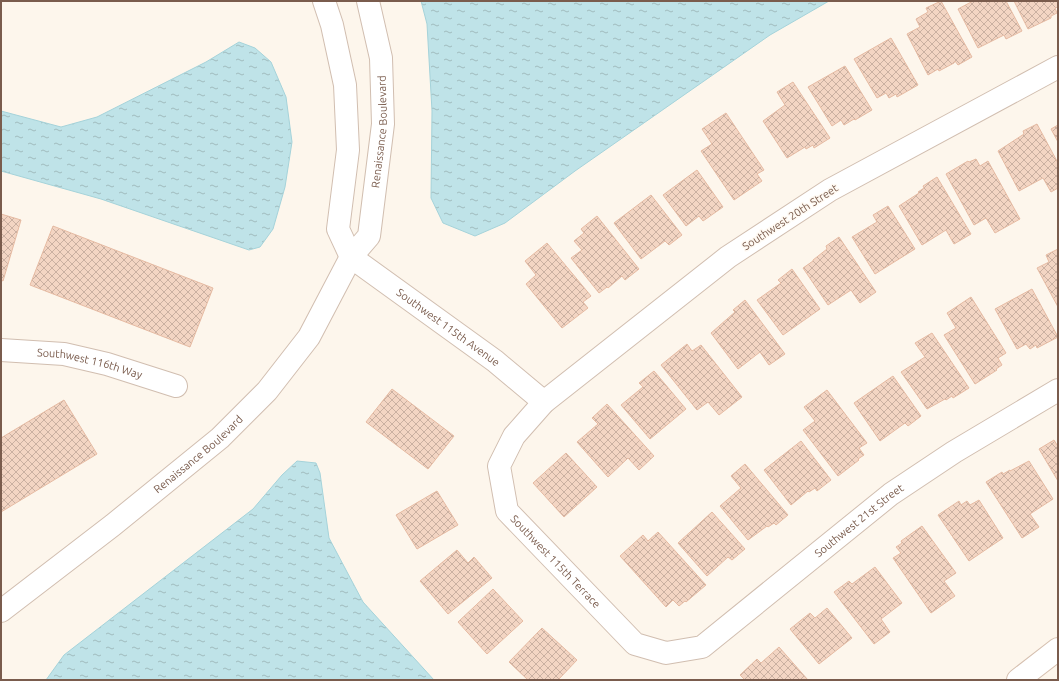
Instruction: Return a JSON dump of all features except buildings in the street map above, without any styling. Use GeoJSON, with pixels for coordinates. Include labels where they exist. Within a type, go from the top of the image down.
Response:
{"type":"FeatureCollection","features":[{"type":"Feature","properties":{"kind":"street"},"geometry":{"type":"LineString","coordinates":[[324,1],[332,25],[345,85],[348,150],[338,229],[351,257]]}},
{"type":"Feature","properties":{"kind":"street","name":"Renaissance Boulevard"},"geometry":{"type":"LineString","coordinates":[[1,611],[113,525],[220,438],[267,391],[309,337],[351,257],[369,236],[383,124],[381,58],[368,1]]}},
{"type":"Feature","properties":{"kind":"street","name":"Southwest 20th Street"},"geometry":{"type":"LineString","coordinates":[[544,402],[728,257],[830,190],[1058,67]]}},
{"type":"Feature","properties":{"kind":"street","name":"Southwest 115th Avenue"},"geometry":{"type":"LineString","coordinates":[[351,257],[495,361],[544,402]]}},
{"type":"Feature","properties":{"kind":"street","name":"Southwest 116th Way"},"geometry":{"type":"LineString","coordinates":[[1,350],[64,354],[107,364],[176,386]]}},
{"type":"Feature","properties":{"kind":"street","name":"Southwest 21st Street"},"geometry":{"type":"LineString","coordinates":[[666,653],[702,647],[891,494],[954,452],[1058,390]]}},
{"type":"Feature","properties":{"kind":"street","name":"Southwest 115th Terrace"},"geometry":{"type":"LineString","coordinates":[[544,402],[514,436],[499,466],[507,511],[635,644],[666,653]]}},
{"type":"Feature","properties":{"kind":"street"},"geometry":{"type":"LineString","coordinates":[[1018,680],[1058,649]]}},
{"type":"Feature","properties":{"kind":"water"},"geometry":{"type":"Polygon","coordinates":[[[421,1],[829,1],[770,35],[575,171],[505,223],[475,236],[443,223],[431,198],[432,111],[427,24],[421,1]]]}},
{"type":"Feature","properties":{"kind":"water"},"geometry":{"type":"Polygon","coordinates":[[[239,42],[255,48],[271,62],[286,97],[292,142],[285,187],[273,229],[260,247],[249,250],[101,199],[1,171],[1,111],[61,127],[97,117],[206,62],[239,42]]]}},
{"type":"Feature","properties":{"kind":"water"},"geometry":{"type":"Polygon","coordinates":[[[297,461],[316,463],[320,473],[329,538],[363,602],[434,680],[46,680],[64,655],[253,509],[282,475],[297,461]]]}}]}
